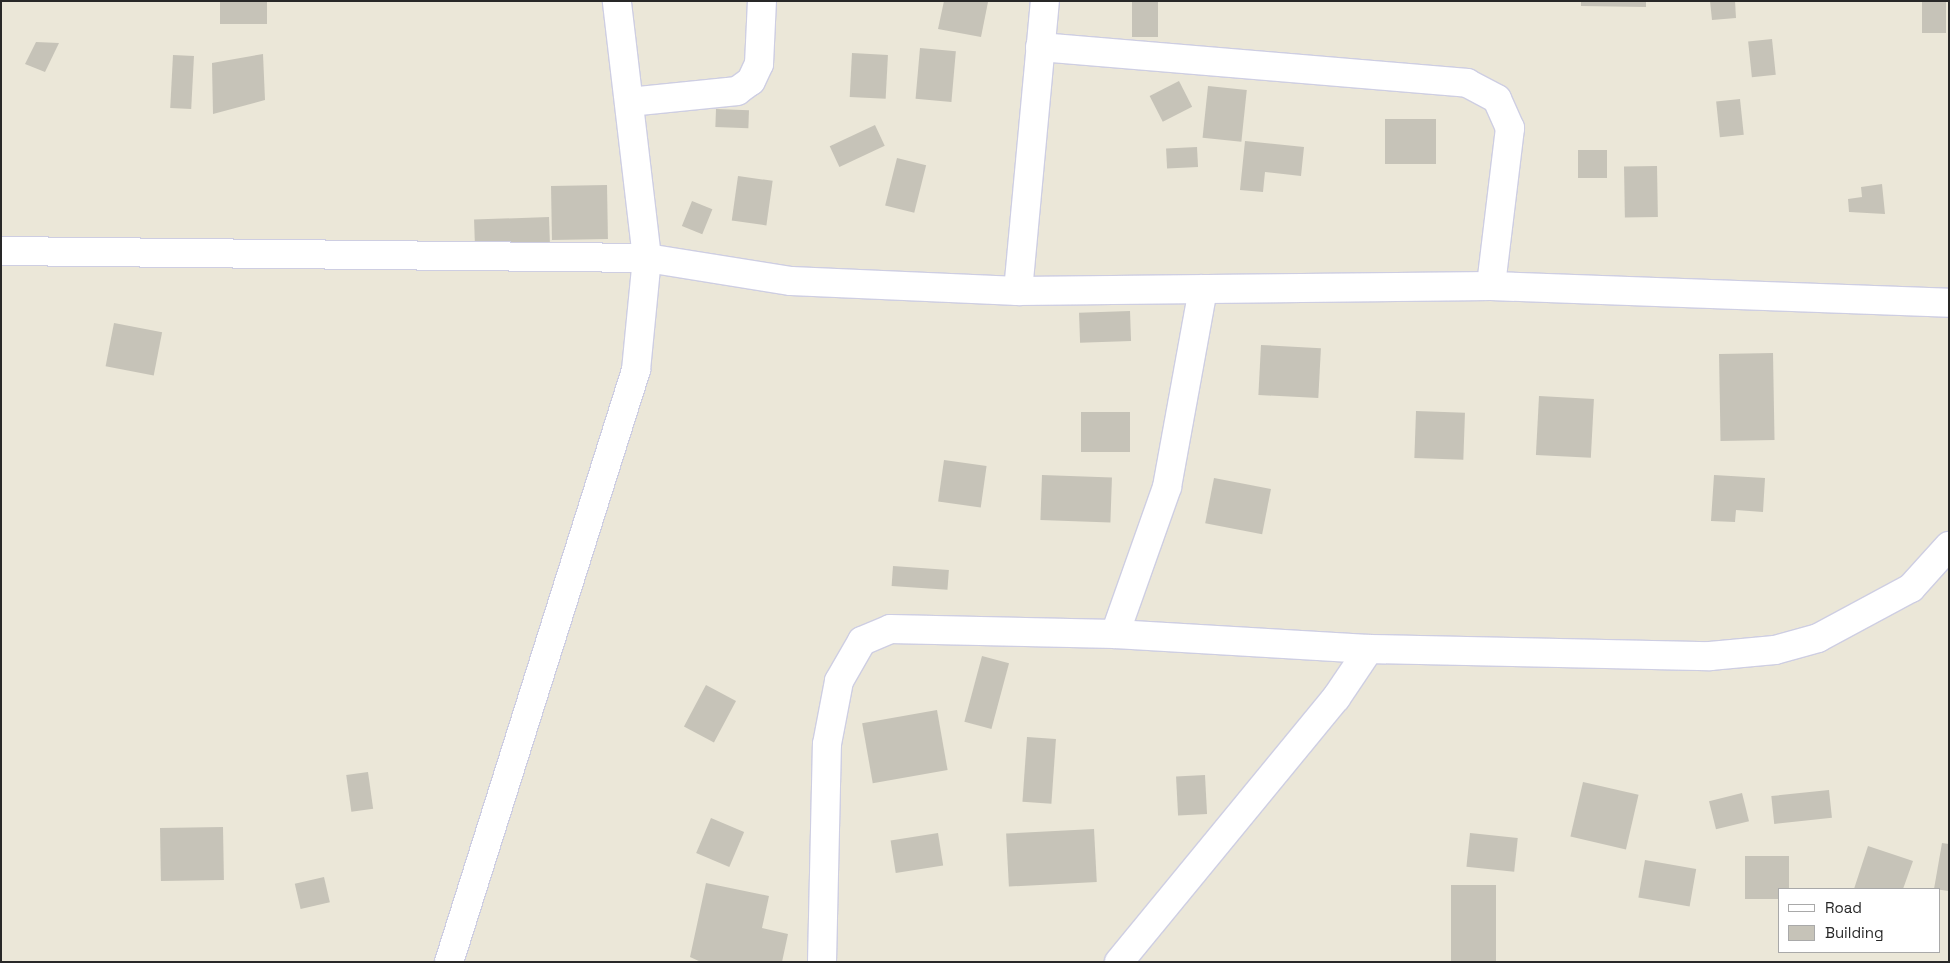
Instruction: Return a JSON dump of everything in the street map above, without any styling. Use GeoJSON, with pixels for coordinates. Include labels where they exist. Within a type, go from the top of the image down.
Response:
{"type":"FeatureCollection","features":[{"type":"Feature","properties":{"kind":"street"},"geometry":{"type":"LineString","coordinates":[[449,962],[636,370],[648,258],[617,1]]}},
{"type":"Feature","properties":{"kind":"street"},"geometry":{"type":"LineString","coordinates":[[629,102],[737,91],[752,81],[759,64],[762,1]]}},
{"type":"Feature","properties":{"kind":"street"},"geometry":{"type":"LineString","coordinates":[[1018,291],[1045,1]]}},
{"type":"Feature","properties":{"kind":"street"},"geometry":{"type":"LineString","coordinates":[[1040,47],[1467,82],[1497,99],[1510,128],[1491,286]]}},
{"type":"Feature","properties":{"kind":"street"},"geometry":{"type":"LineString","coordinates":[[1,251],[648,258],[791,281],[1018,291],[1491,286],[1949,303]]}},
{"type":"Feature","properties":{"kind":"street"},"geometry":{"type":"LineString","coordinates":[[1115,634],[1167,488],[1202,289]]}},
{"type":"Feature","properties":{"kind":"street"},"geometry":{"type":"LineString","coordinates":[[822,962],[827,744],[839,681],[862,641],[890,629],[1115,634],[1369,649],[1710,656],[1774,650],[1818,638],[1911,588],[1949,546]]}},
{"type":"Feature","properties":{"kind":"street"},"geometry":{"type":"LineString","coordinates":[[1119,962],[1336,698],[1369,649]]}},
{"type":"Feature","properties":{"kind":"building"},"geometry":{"type":"Polygon","coordinates":[[[220,1],[267,1],[267,24],[220,24],[220,1]]]}},
{"type":"Feature","properties":{"kind":"building"},"geometry":{"type":"Polygon","coordinates":[[[944,1],[988,2],[981,37],[938,29],[944,1]]]}},
{"type":"Feature","properties":{"kind":"building"},"geometry":{"type":"Polygon","coordinates":[[[1132,1],[1158,1],[1158,37],[1132,37],[1132,1]]]}},
{"type":"Feature","properties":{"kind":"building"},"geometry":{"type":"Polygon","coordinates":[[[1581,1],[1646,1],[1646,7],[1581,6],[1581,1]]]}},
{"type":"Feature","properties":{"kind":"building"},"geometry":{"type":"Polygon","coordinates":[[[1710,1],[1735,1],[1736,18],[1712,20],[1710,1]]]}},
{"type":"Feature","properties":{"kind":"building"},"geometry":{"type":"Polygon","coordinates":[[[1922,1],[1946,1],[1946,33],[1922,33],[1922,1]]]}},
{"type":"Feature","properties":{"kind":"building"},"geometry":{"type":"Polygon","coordinates":[[[1772,39],[1776,75],[1752,77],[1748,42],[1772,39]]]}},
{"type":"Feature","properties":{"kind":"building"},"geometry":{"type":"Polygon","coordinates":[[[36,42],[59,43],[45,72],[25,64],[36,42]]]}},
{"type":"Feature","properties":{"kind":"building"},"geometry":{"type":"Polygon","coordinates":[[[920,48],[956,51],[951,102],[916,99],[920,48]]]}},
{"type":"Feature","properties":{"kind":"building"},"geometry":{"type":"Polygon","coordinates":[[[852,53],[888,55],[886,99],[850,97],[852,53]]]}},
{"type":"Feature","properties":{"kind":"building"},"geometry":{"type":"Polygon","coordinates":[[[263,54],[265,100],[213,114],[212,63],[263,54]]]}},
{"type":"Feature","properties":{"kind":"building"},"geometry":{"type":"Polygon","coordinates":[[[173,55],[194,56],[191,109],[170,108],[173,55]]]}},
{"type":"Feature","properties":{"kind":"building"},"geometry":{"type":"Polygon","coordinates":[[[1179,81],[1192,107],[1163,122],[1150,96],[1179,81]]]}},
{"type":"Feature","properties":{"kind":"building"},"geometry":{"type":"Polygon","coordinates":[[[1208,86],[1247,90],[1241,142],[1203,138],[1208,86]]]}},
{"type":"Feature","properties":{"kind":"building"},"geometry":{"type":"Polygon","coordinates":[[[1740,99],[1744,135],[1720,137],[1716,102],[1740,99]]]}},
{"type":"Feature","properties":{"kind":"building"},"geometry":{"type":"Polygon","coordinates":[[[716,109],[749,110],[748,128],[715,127],[716,109]]]}},
{"type":"Feature","properties":{"kind":"building"},"geometry":{"type":"Polygon","coordinates":[[[1385,119],[1436,119],[1436,164],[1385,164],[1385,119]]]}},
{"type":"Feature","properties":{"kind":"building"},"geometry":{"type":"Polygon","coordinates":[[[875,125],[885,146],[839,167],[830,146],[875,125]]]}},
{"type":"Feature","properties":{"kind":"building"},"geometry":{"type":"Polygon","coordinates":[[[1245,141],[1304,147],[1301,176],[1265,172],[1263,192],[1240,190],[1245,141]]]}},
{"type":"Feature","properties":{"kind":"building"},"geometry":{"type":"Polygon","coordinates":[[[1197,147],[1198,167],[1167,169],[1166,149],[1197,147]]]}},
{"type":"Feature","properties":{"kind":"building"},"geometry":{"type":"Polygon","coordinates":[[[1578,150],[1607,150],[1607,178],[1578,178],[1578,150]]]}},
{"type":"Feature","properties":{"kind":"building"},"geometry":{"type":"Polygon","coordinates":[[[897,158],[926,165],[914,213],[885,206],[897,158]]]}},
{"type":"Feature","properties":{"kind":"building"},"geometry":{"type":"Polygon","coordinates":[[[1657,166],[1658,217],[1625,218],[1624,167],[1657,166]]]}},
{"type":"Feature","properties":{"kind":"building"},"geometry":{"type":"Polygon","coordinates":[[[738,176],[773,181],[766,225],[732,221],[738,176]]]}},
{"type":"Feature","properties":{"kind":"building"},"geometry":{"type":"Polygon","coordinates":[[[1882,184],[1885,214],[1849,212],[1848,199],[1862,197],[1861,187],[1882,184]]]}},
{"type":"Feature","properties":{"kind":"building"},"geometry":{"type":"Polygon","coordinates":[[[607,185],[608,239],[552,240],[551,186],[607,185]]]}},
{"type":"Feature","properties":{"kind":"building"},"geometry":{"type":"Polygon","coordinates":[[[692,201],[712,209],[702,234],[682,226],[692,201]]]}},
{"type":"Feature","properties":{"kind":"building"},"geometry":{"type":"Polygon","coordinates":[[[549,217],[550,249],[475,252],[474,220],[549,217]]]}},
{"type":"Feature","properties":{"kind":"building"},"geometry":{"type":"Polygon","coordinates":[[[1130,311],[1131,341],[1080,343],[1079,313],[1130,311]]]}},
{"type":"Feature","properties":{"kind":"building"},"geometry":{"type":"Polygon","coordinates":[[[114,323],[162,332],[154,376],[106,366],[114,323]]]}},
{"type":"Feature","properties":{"kind":"building"},"geometry":{"type":"Polygon","coordinates":[[[1261,345],[1321,348],[1318,398],[1258,395],[1261,345]]]}},
{"type":"Feature","properties":{"kind":"building"},"geometry":{"type":"Polygon","coordinates":[[[1773,353],[1775,440],[1721,441],[1719,354],[1773,353]]]}},
{"type":"Feature","properties":{"kind":"building"},"geometry":{"type":"Polygon","coordinates":[[[1539,396],[1594,399],[1591,458],[1536,455],[1539,396]]]}},
{"type":"Feature","properties":{"kind":"building"},"geometry":{"type":"Polygon","coordinates":[[[1416,411],[1465,413],[1463,460],[1414,458],[1416,411]]]}},
{"type":"Feature","properties":{"kind":"building"},"geometry":{"type":"Polygon","coordinates":[[[1081,412],[1130,412],[1130,452],[1081,452],[1081,412]]]}},
{"type":"Feature","properties":{"kind":"building"},"geometry":{"type":"Polygon","coordinates":[[[944,460],[987,466],[981,508],[938,502],[944,460]]]}},
{"type":"Feature","properties":{"kind":"building"},"geometry":{"type":"Polygon","coordinates":[[[1042,475],[1112,477],[1110,522],[1040,520],[1042,475]]]}},
{"type":"Feature","properties":{"kind":"building"},"geometry":{"type":"Polygon","coordinates":[[[1714,475],[1765,478],[1763,512],[1736,510],[1735,522],[1711,521],[1714,475]]]}},
{"type":"Feature","properties":{"kind":"building"},"geometry":{"type":"Polygon","coordinates":[[[1214,478],[1271,489],[1262,534],[1205,523],[1214,478]]]}},
{"type":"Feature","properties":{"kind":"building"},"geometry":{"type":"Polygon","coordinates":[[[893,566],[949,570],[947,590],[892,586],[893,566]]]}},
{"type":"Feature","properties":{"kind":"building"},"geometry":{"type":"Polygon","coordinates":[[[982,656],[1009,663],[991,729],[964,722],[982,656]]]}},
{"type":"Feature","properties":{"kind":"building"},"geometry":{"type":"Polygon","coordinates":[[[706,685],[736,701],[714,742],[684,726],[706,685]]]}},
{"type":"Feature","properties":{"kind":"building"},"geometry":{"type":"Polygon","coordinates":[[[937,710],[948,770],[873,783],[862,723],[937,710]]]}},
{"type":"Feature","properties":{"kind":"building"},"geometry":{"type":"Polygon","coordinates":[[[1027,737],[1056,739],[1051,804],[1022,802],[1027,737]]]}},
{"type":"Feature","properties":{"kind":"building"},"geometry":{"type":"Polygon","coordinates":[[[368,772],[373,809],[351,812],[346,775],[368,772]]]}},
{"type":"Feature","properties":{"kind":"building"},"geometry":{"type":"Polygon","coordinates":[[[1205,775],[1207,814],[1178,815],[1176,777],[1205,775]]]}},
{"type":"Feature","properties":{"kind":"building"},"geometry":{"type":"Polygon","coordinates":[[[1583,782],[1639,795],[1626,849],[1570,837],[1583,782]]]}},
{"type":"Feature","properties":{"kind":"building"},"geometry":{"type":"Polygon","coordinates":[[[1829,790],[1832,818],[1774,824],[1771,796],[1829,790]]]}},
{"type":"Feature","properties":{"kind":"building"},"geometry":{"type":"Polygon","coordinates":[[[1742,793],[1749,821],[1716,829],[1709,801],[1742,793]]]}},
{"type":"Feature","properties":{"kind":"building"},"geometry":{"type":"Polygon","coordinates":[[[711,818],[744,832],[729,867],[696,853],[711,818]]]}},
{"type":"Feature","properties":{"kind":"building"},"geometry":{"type":"Polygon","coordinates":[[[223,827],[224,880],[161,881],[160,828],[223,827]]]}},
{"type":"Feature","properties":{"kind":"building"},"geometry":{"type":"Polygon","coordinates":[[[1094,829],[1097,882],[1009,887],[1006,834],[1094,829]]]}},
{"type":"Feature","properties":{"kind":"building"},"geometry":{"type":"Polygon","coordinates":[[[938,833],[943,866],[896,873],[891,841],[938,833]]]}},
{"type":"Feature","properties":{"kind":"building"},"geometry":{"type":"Polygon","coordinates":[[[1470,833],[1518,838],[1514,872],[1466,867],[1470,833]]]}},
{"type":"Feature","properties":{"kind":"building"},"geometry":{"type":"Polygon","coordinates":[[[1942,843],[1949,844],[1949,891],[1934,888],[1942,843]]]}},
{"type":"Feature","properties":{"kind":"building"},"geometry":{"type":"Polygon","coordinates":[[[1868,846],[1913,861],[1903,888],[1854,888],[1868,846]]]}},
{"type":"Feature","properties":{"kind":"building"},"geometry":{"type":"Polygon","coordinates":[[[1745,856],[1789,856],[1789,888],[1778,888],[1778,899],[1745,899],[1745,856]]]}},
{"type":"Feature","properties":{"kind":"building"},"geometry":{"type":"Polygon","coordinates":[[[1645,860],[1696,869],[1690,906],[1638,897],[1645,860]]]}},
{"type":"Feature","properties":{"kind":"building"},"geometry":{"type":"Polygon","coordinates":[[[324,877],[330,902],[301,909],[295,884],[324,877]]]}},
{"type":"Feature","properties":{"kind":"building"},"geometry":{"type":"Polygon","coordinates":[[[706,883],[769,896],[762,928],[788,934],[782,962],[701,962],[690,957],[706,883]]]}},
{"type":"Feature","properties":{"kind":"building"},"geometry":{"type":"Polygon","coordinates":[[[1451,885],[1496,885],[1496,962],[1451,962],[1451,885]]]}}]}
